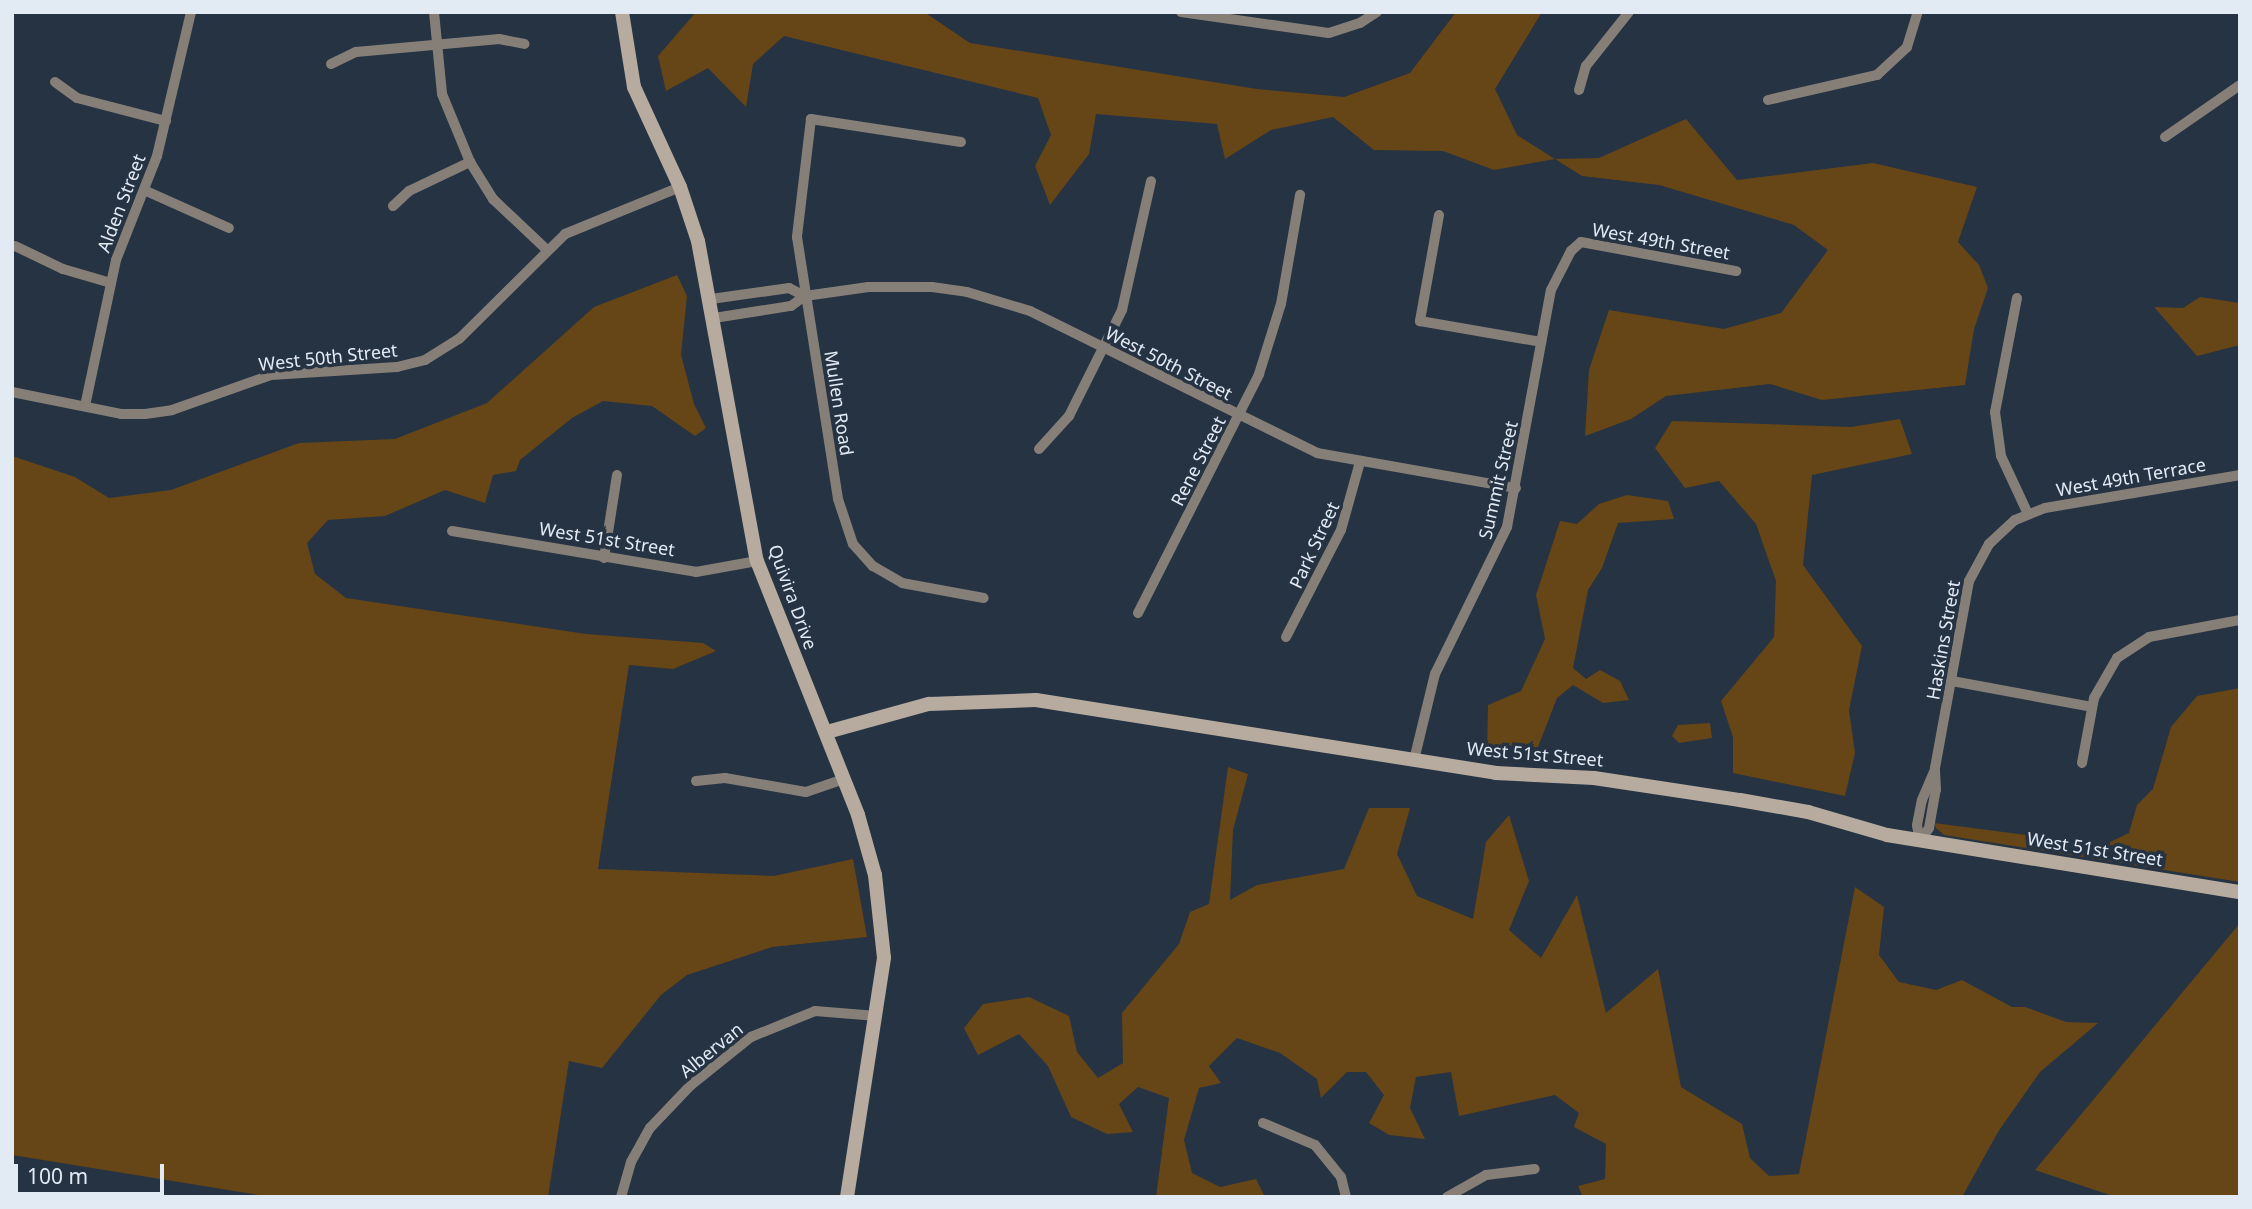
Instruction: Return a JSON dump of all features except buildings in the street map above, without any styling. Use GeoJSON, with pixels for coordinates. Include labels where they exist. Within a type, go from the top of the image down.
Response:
{"type":"FeatureCollection","features":[{"type":"Feature","properties":{"kind":"street","name":"Alden Street"},"geometry":{"type":"LineString","coordinates":[[85,407],[119,247],[144,190],[166,121],[191,12]]}},
{"type":"Feature","properties":{"kind":"street"},"geometry":{"type":"LineString","coordinates":[[434,12],[442,94],[470,162],[493,199],[546,249]]}},
{"type":"Feature","properties":{"kind":"street","name":"Quivira Drive"},"geometry":{"type":"LineString","coordinates":[[622,12],[634,87],[680,187],[711,299],[738,477],[757,561],[827,732],[869,851],[881,916],[884,958],[848,1197]]}},
{"type":"Feature","properties":{"kind":"street"},"geometry":{"type":"LineString","coordinates":[[1181,12],[1329,33],[1360,23],[1377,12]]}},
{"type":"Feature","properties":{"kind":"street"},"geometry":{"type":"LineString","coordinates":[[1579,90],[1586,66],[1629,12]]}},
{"type":"Feature","properties":{"kind":"street"},"geometry":{"type":"LineString","coordinates":[[1768,100],[1877,75],[1907,47],[1918,12]]}},
{"type":"Feature","properties":{"kind":"street"},"geometry":{"type":"LineString","coordinates":[[331,64],[356,52],[499,39],[525,44]]}},
{"type":"Feature","properties":{"kind":"street"},"geometry":{"type":"LineString","coordinates":[[55,82],[76,97],[166,121]]}},
{"type":"Feature","properties":{"kind":"street"},"geometry":{"type":"LineString","coordinates":[[2165,136],[2240,85]]}},
{"type":"Feature","properties":{"kind":"street","name":"Mullen Road"},"geometry":{"type":"LineString","coordinates":[[961,142],[811,119],[797,219],[805,296],[838,499],[853,544],[873,566],[902,583],[984,598]]}},
{"type":"Feature","properties":{"kind":"street"},"geometry":{"type":"LineString","coordinates":[[393,206],[409,191],[470,162]]}},
{"type":"Feature","properties":{"kind":"street"},"geometry":{"type":"LineString","coordinates":[[1039,449],[1062,427],[1104,347],[1130,284],[1151,181]]}},
{"type":"Feature","properties":{"kind":"street","name":"West 50th Street"},"geometry":{"type":"LineString","coordinates":[[12,392],[121,414],[156,413],[271,375],[387,368],[425,360],[459,339],[546,249],[574,229],[680,187]]}},
{"type":"Feature","properties":{"kind":"street"},"geometry":{"type":"LineString","coordinates":[[144,190],[229,228]]}},
{"type":"Feature","properties":{"kind":"street","name":"Rene Street"},"geometry":{"type":"LineString","coordinates":[[1138,613],[1259,374],[1281,304],[1300,195]]}},
{"type":"Feature","properties":{"kind":"street"},"geometry":{"type":"LineString","coordinates":[[1439,215],[1420,321],[1541,342]]}},
{"type":"Feature","properties":{"kind":"street","name":"West 49th Street"},"geometry":{"type":"LineString","coordinates":[[1581,242],[1736,271]]}},
{"type":"Feature","properties":{"kind":"street","name":"Summit Street"},"geometry":{"type":"LineString","coordinates":[[1415,760],[1435,674],[1502,544],[1516,488],[1551,290],[1571,251],[1581,242]]}},
{"type":"Feature","properties":{"kind":"street"},"geometry":{"type":"LineString","coordinates":[[15,246],[63,269],[111,283]]}},
{"type":"Feature","properties":{"kind":"street","name":"West 50th Street"},"geometry":{"type":"LineString","coordinates":[[714,318],[791,306],[805,296],[898,285],[967,292],[1030,311],[1317,453],[1516,488]]}},
{"type":"Feature","properties":{"kind":"street","name":"West 50th Street"},"geometry":{"type":"LineString","coordinates":[[711,299],[789,288],[805,296]]}},
{"type":"Feature","properties":{"kind":"street"},"geometry":{"type":"LineString","coordinates":[[2017,298],[1995,412],[2001,456],[2028,514]]}},
{"type":"Feature","properties":{"kind":"street","name":"Park Street"},"geometry":{"type":"LineString","coordinates":[[1286,637],[1341,530],[1360,462]]}},
{"type":"Feature","properties":{"kind":"street"},"geometry":{"type":"LineString","coordinates":[[604,558],[617,475]]}},
{"type":"Feature","properties":{"kind":"street","name":"West 49th Terrace"},"geometry":{"type":"LineString","coordinates":[[2028,514],[2064,503],[2240,475]]}},
{"type":"Feature","properties":{"kind":"street","name":"Haskins Street"},"geometry":{"type":"LineString","coordinates":[[1920,841],[1922,800],[1936,768],[1973,568],[1989,544],[2028,514]]}},
{"type":"Feature","properties":{"kind":"street","name":"West 51st Street"},"geometry":{"type":"LineString","coordinates":[[452,531],[696,572],[757,561]]}},
{"type":"Feature","properties":{"kind":"street"},"geometry":{"type":"LineString","coordinates":[[2082,763],[2092,707],[2106,673],[2131,646],[2164,632],[2240,620]]}},
{"type":"Feature","properties":{"kind":"street"},"geometry":{"type":"LineString","coordinates":[[1952,681],[2092,707]]}},
{"type":"Feature","properties":{"kind":"street","name":"West 51st Street"},"geometry":{"type":"LineString","coordinates":[[827,732],[929,704],[1010,698],[1496,774],[1594,778],[1727,798],[1808,812],[1920,841],[2240,892]]}},
{"type":"Feature","properties":{"kind":"street"},"geometry":{"type":"LineString","coordinates":[[696,781],[725,778],[797,792],[844,779]]}},
{"type":"Feature","properties":{"kind":"street","name":"Albervan"},"geometry":{"type":"LineString","coordinates":[[621,1197],[631,1162],[650,1128],[691,1085],[751,1037],[815,1011],[877,1016]]}},
{"type":"Feature","properties":{"kind":"street"},"geometry":{"type":"LineString","coordinates":[[1263,1124],[1315,1145],[1340,1177],[1346,1197]]}},
{"type":"Feature","properties":{"kind":"street"},"geometry":{"type":"LineString","coordinates":[[1447,1197],[1486,1175],[1535,1169]]}},
{"type":"Feature","properties":{"kind":"shaded area"},"geometry":{"type":"Polygon","coordinates":[[[696,12],[924,12],[970,43],[1257,89],[1344,97],[1410,73],[1456,12],[1542,12],[1495,89],[1517,135],[1555,159],[1494,170],[1443,151],[1374,150],[1333,117],[1271,130],[1225,159],[1217,124],[1096,114],[1089,154],[1050,205],[1035,166],[1051,135],[1038,98],[784,36],[753,64],[746,107],[708,68],[666,91],[658,56],[696,12]]]}},
{"type":"Feature","properties":{"kind":"shaded area"},"geometry":{"type":"Polygon","coordinates":[[[1686,119],[1737,180],[1873,163],[1977,187],[1958,242],[1979,265],[1988,288],[1974,329],[1965,385],[1822,400],[1770,384],[1666,396],[1631,419],[1585,436],[1589,370],[1609,310],[1724,329],[1781,313],[1828,250],[1794,225],[1659,185],[1582,176],[1555,159],[1599,158],[1686,119]]]}},
{"type":"Feature","properties":{"kind":"shaded area"},"geometry":{"type":"Polygon","coordinates":[[[677,275],[687,296],[681,355],[694,404],[706,428],[695,436],[652,406],[603,401],[572,418],[520,460],[516,471],[493,475],[485,503],[445,490],[385,516],[328,520],[307,543],[315,574],[346,598],[586,634],[703,643],[716,651],[673,669],[629,665],[598,869],[774,876],[853,859],[867,937],[772,947],[687,975],[661,995],[602,1068],[569,1061],[548,1197],[271,1197],[12,1155],[12,456],[75,477],[109,498],[171,490],[299,443],[395,439],[487,403],[594,307],[677,275]]]}},
{"type":"Feature","properties":{"kind":"shaded area"},"geometry":{"type":"Polygon","coordinates":[[[2200,297],[2240,303],[2240,345],[2197,356],[2154,307],[2183,308],[2200,297]]]}},
{"type":"Feature","properties":{"kind":"shaded area"},"geometry":{"type":"Polygon","coordinates":[[[1900,419],[1912,454],[1812,475],[1803,565],[1862,646],[1849,710],[1855,753],[1845,796],[1733,773],[1733,737],[1721,701],[1774,637],[1776,581],[1756,524],[1719,481],[1685,488],[1655,448],[1672,421],[1851,427],[1900,419]]]}},
{"type":"Feature","properties":{"kind":"shaded area"},"geometry":{"type":"Polygon","coordinates":[[[1627,495],[1668,501],[1674,519],[1618,523],[1602,568],[1588,590],[1573,668],[1586,679],[1600,670],[1620,681],[1629,700],[1603,703],[1573,685],[1557,698],[1538,747],[1487,751],[1488,705],[1521,691],[1545,639],[1536,595],[1560,521],[1577,524],[1599,504],[1627,495]]]}},
{"type":"Feature","properties":{"kind":"shaded area"},"geometry":{"type":"Polygon","coordinates":[[[2240,688],[2240,882],[1944,835],[1936,828],[1934,823],[2104,845],[2129,833],[2137,805],[2153,789],[2171,727],[2197,696],[2240,688]]]}},
{"type":"Feature","properties":{"kind":"shaded area"},"geometry":{"type":"Polygon","coordinates":[[[1710,723],[1712,738],[1679,743],[1672,736],[1678,725],[1710,723]]]}},
{"type":"Feature","properties":{"kind":"shaded area"},"geometry":{"type":"Polygon","coordinates":[[[1228,767],[1248,774],[1233,830],[1230,900],[1257,885],[1344,869],[1369,808],[1410,808],[1397,854],[1417,896],[1473,919],[1486,842],[1509,815],[1529,881],[1509,930],[1541,958],[1577,895],[1606,1013],[1658,969],[1681,1087],[1742,1124],[1750,1158],[1769,1176],[1799,1174],[1855,887],[1884,907],[1879,955],[1899,982],[1936,990],[1962,980],[2012,1007],[2025,1007],[2066,1022],[2098,1023],[2040,1072],[1998,1132],[1962,1197],[1583,1197],[1578,1186],[1605,1179],[1606,1144],[1574,1127],[1579,1113],[1555,1095],[1459,1116],[1451,1072],[1416,1077],[1410,1108],[1425,1139],[1389,1135],[1369,1123],[1384,1095],[1366,1072],[1347,1072],[1321,1098],[1317,1079],[1280,1053],[1237,1038],[1209,1066],[1221,1083],[1199,1088],[1184,1140],[1192,1173],[1220,1187],[1256,1179],[1265,1197],[1156,1197],[1169,1098],[1138,1087],[1119,1104],[1133,1132],[1107,1134],[1071,1117],[1048,1066],[1019,1034],[978,1055],[964,1028],[983,1004],[1029,997],[1069,1016],[1077,1052],[1098,1078],[1123,1063],[1122,1013],[1179,944],[1190,912],[1209,904],[1228,767]]]}},
{"type":"Feature","properties":{"kind":"shaded area"},"geometry":{"type":"Polygon","coordinates":[[[2240,923],[2240,1197],[2116,1197],[2035,1170],[2240,923]]]}}]}
